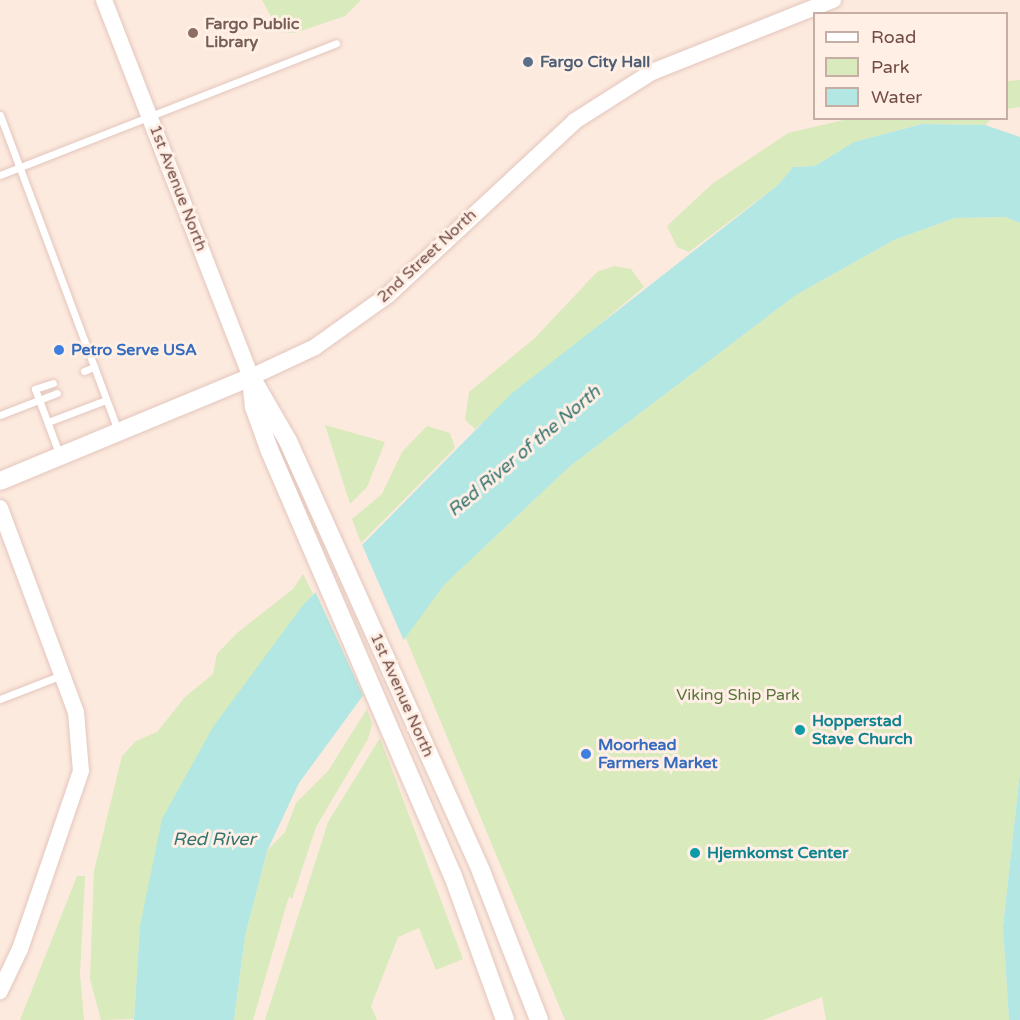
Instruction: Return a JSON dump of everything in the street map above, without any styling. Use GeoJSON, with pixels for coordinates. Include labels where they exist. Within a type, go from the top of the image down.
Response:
{"type":"FeatureCollection","features":[{"type":"Feature","properties":{"kind":"main road","name":"2nd Street North"},"geometry":{"type":"LineString","coordinates":[[0,481],[251,377]]}},
{"type":"Feature","properties":{"kind":"main road","name":"1st Avenue North"},"geometry":{"type":"LineString","coordinates":[[251,377],[288,441],[481,871],[539,1020]]}},
{"type":"Feature","properties":{"kind":"main road","name":"1st Avenue North"},"geometry":{"type":"LineString","coordinates":[[251,377],[254,407],[269,449],[453,876],[505,1020]]}},
{"type":"Feature","properties":{"kind":"street","name":"1st Avenue North"},"geometry":{"type":"LineString","coordinates":[[104,0],[251,377]]}},
{"type":"Feature","properties":{"kind":"street","name":"2nd Street North"},"geometry":{"type":"LineString","coordinates":[[251,377],[315,347],[388,296],[575,121],[652,72],[833,0]]}},
{"type":"Feature","properties":{"kind":"street"},"geometry":{"type":"LineString","coordinates":[[0,508],[76,712],[81,771],[20,949],[0,991]]}},
{"type":"Feature","properties":{"kind":"lane"},"geometry":{"type":"LineString","coordinates":[[0,175],[336,43]]}},
{"type":"Feature","properties":{"kind":"lane"},"geometry":{"type":"LineString","coordinates":[[0,115],[119,433]]}},
{"type":"Feature","properties":{"kind":"lane"},"geometry":{"type":"LineString","coordinates":[[84,371],[94,367]]}},
{"type":"Feature","properties":{"kind":"lane"},"geometry":{"type":"LineString","coordinates":[[88,382],[98,378]]}},
{"type":"Feature","properties":{"kind":"lane"},"geometry":{"type":"LineString","coordinates":[[53,383],[35,389],[60,456]]}},
{"type":"Feature","properties":{"kind":"lane"},"geometry":{"type":"LineString","coordinates":[[0,415],[57,393]]}},
{"type":"Feature","properties":{"kind":"lane"},"geometry":{"type":"LineString","coordinates":[[48,422],[106,400]]}},
{"type":"Feature","properties":{"kind":"lane"},"geometry":{"type":"LineString","coordinates":[[0,699],[63,675]]}},
{"type":"Feature","properties":{"kind":"green space"},"geometry":{"type":"Polygon","coordinates":[[[262,0],[360,1],[345,16],[295,33],[279,32],[262,0]]]}},
{"type":"Feature","properties":{"kind":"green space"},"geometry":{"type":"Polygon","coordinates":[[[1020,80],[1020,107],[1008,109],[1008,81],[1020,80]]]}},
{"type":"Feature","properties":{"kind":"green space"},"geometry":{"type":"Polygon","coordinates":[[[844,120],[990,120],[985,125],[922,124],[854,142],[815,166],[793,167],[778,185],[689,252],[677,247],[667,226],[712,184],[788,133],[844,120]]]}},
{"type":"Feature","properties":{"kind":"green space","name":"Viking Ship Park"},"geometry":{"type":"Polygon","coordinates":[[[1005,217],[1020,223],[1020,772],[1003,926],[1009,1020],[826,1020],[822,997],[763,1020],[565,1020],[405,636],[444,585],[569,467],[796,295],[894,240],[955,218],[1005,217]]]}},
{"type":"Feature","properties":{"kind":"green space"},"geometry":{"type":"Polygon","coordinates":[[[614,266],[631,269],[644,287],[475,429],[465,420],[469,392],[535,338],[597,272],[614,266]]]}},
{"type":"Feature","properties":{"kind":"green space"},"geometry":{"type":"Polygon","coordinates":[[[325,425],[385,442],[367,487],[350,504],[325,425]]]}},
{"type":"Feature","properties":{"kind":"green space"},"geometry":{"type":"Polygon","coordinates":[[[427,426],[450,433],[455,448],[361,543],[352,519],[382,494],[402,452],[427,426]]]}},
{"type":"Feature","properties":{"kind":"green space"},"geometry":{"type":"Polygon","coordinates":[[[303,574],[313,594],[140,926],[134,1019],[101,1020],[90,979],[94,871],[122,756],[136,741],[157,732],[185,697],[213,674],[217,654],[237,633],[293,589],[303,574]]]}},
{"type":"Feature","properties":{"kind":"green space"},"geometry":{"type":"Polygon","coordinates":[[[367,709],[372,724],[368,739],[316,827],[292,899],[289,896],[253,1020],[234,1020],[245,936],[267,851],[285,832],[296,803],[328,771],[367,709]]]}},
{"type":"Feature","properties":{"kind":"green space"},"geometry":{"type":"Polygon","coordinates":[[[380,738],[463,959],[436,970],[419,928],[398,937],[371,1006],[377,1020],[265,1020],[328,822],[380,738]]]}},
{"type":"Feature","properties":{"kind":"green space"},"geometry":{"type":"Polygon","coordinates":[[[77,876],[85,876],[80,974],[84,1020],[20,1020],[77,876]]]}},
{"type":"Feature","properties":{"kind":"water","name":"Red River"},"geometry":{"type":"Polygon","coordinates":[[[922,124],[985,125],[1020,137],[1020,223],[1005,217],[955,218],[894,240],[796,295],[569,467],[444,585],[299,783],[267,851],[245,936],[234,1020],[134,1020],[140,926],[162,819],[213,727],[303,605],[511,394],[778,185],[793,167],[815,166],[854,142],[922,124]]]}},
{"type":"Feature","properties":{"kind":"water"},"geometry":{"type":"Polygon","coordinates":[[[1020,772],[1020,1020],[1009,1020],[1003,926],[1020,772]]]}},
{"type":"Feature","properties":{"kind":"pier"},"geometry":{"type":"Polygon","coordinates":[[[360,540],[404,641],[363,695],[314,589],[360,540]]]}},
{"type":"Feature","properties":{"kind":"place","name":"Fargo Public Library"},"geometry":{"type":"Point","coordinates":[193,33]}},
{"type":"Feature","properties":{"kind":"place","name":"Fargo City Hall"},"geometry":{"type":"Point","coordinates":[528,62]}},
{"type":"Feature","properties":{"kind":"place","name":"Petro Serve USA"},"geometry":{"type":"Point","coordinates":[59,350]}},
{"type":"Feature","properties":{"kind":"place","name":"Hopperstad Stave Church"},"geometry":{"type":"Point","coordinates":[800,730]}},
{"type":"Feature","properties":{"kind":"place","name":"Moorhead Farmers Market"},"geometry":{"type":"Point","coordinates":[586,754]}},
{"type":"Feature","properties":{"kind":"place","name":"Hjemkomst Center"},"geometry":{"type":"Point","coordinates":[695,853]}},
{"type":"Feature","properties":{"kind":"water label","name":"Red River of the North"},"geometry":{"type":"Point","coordinates":[524,451]}}]}
